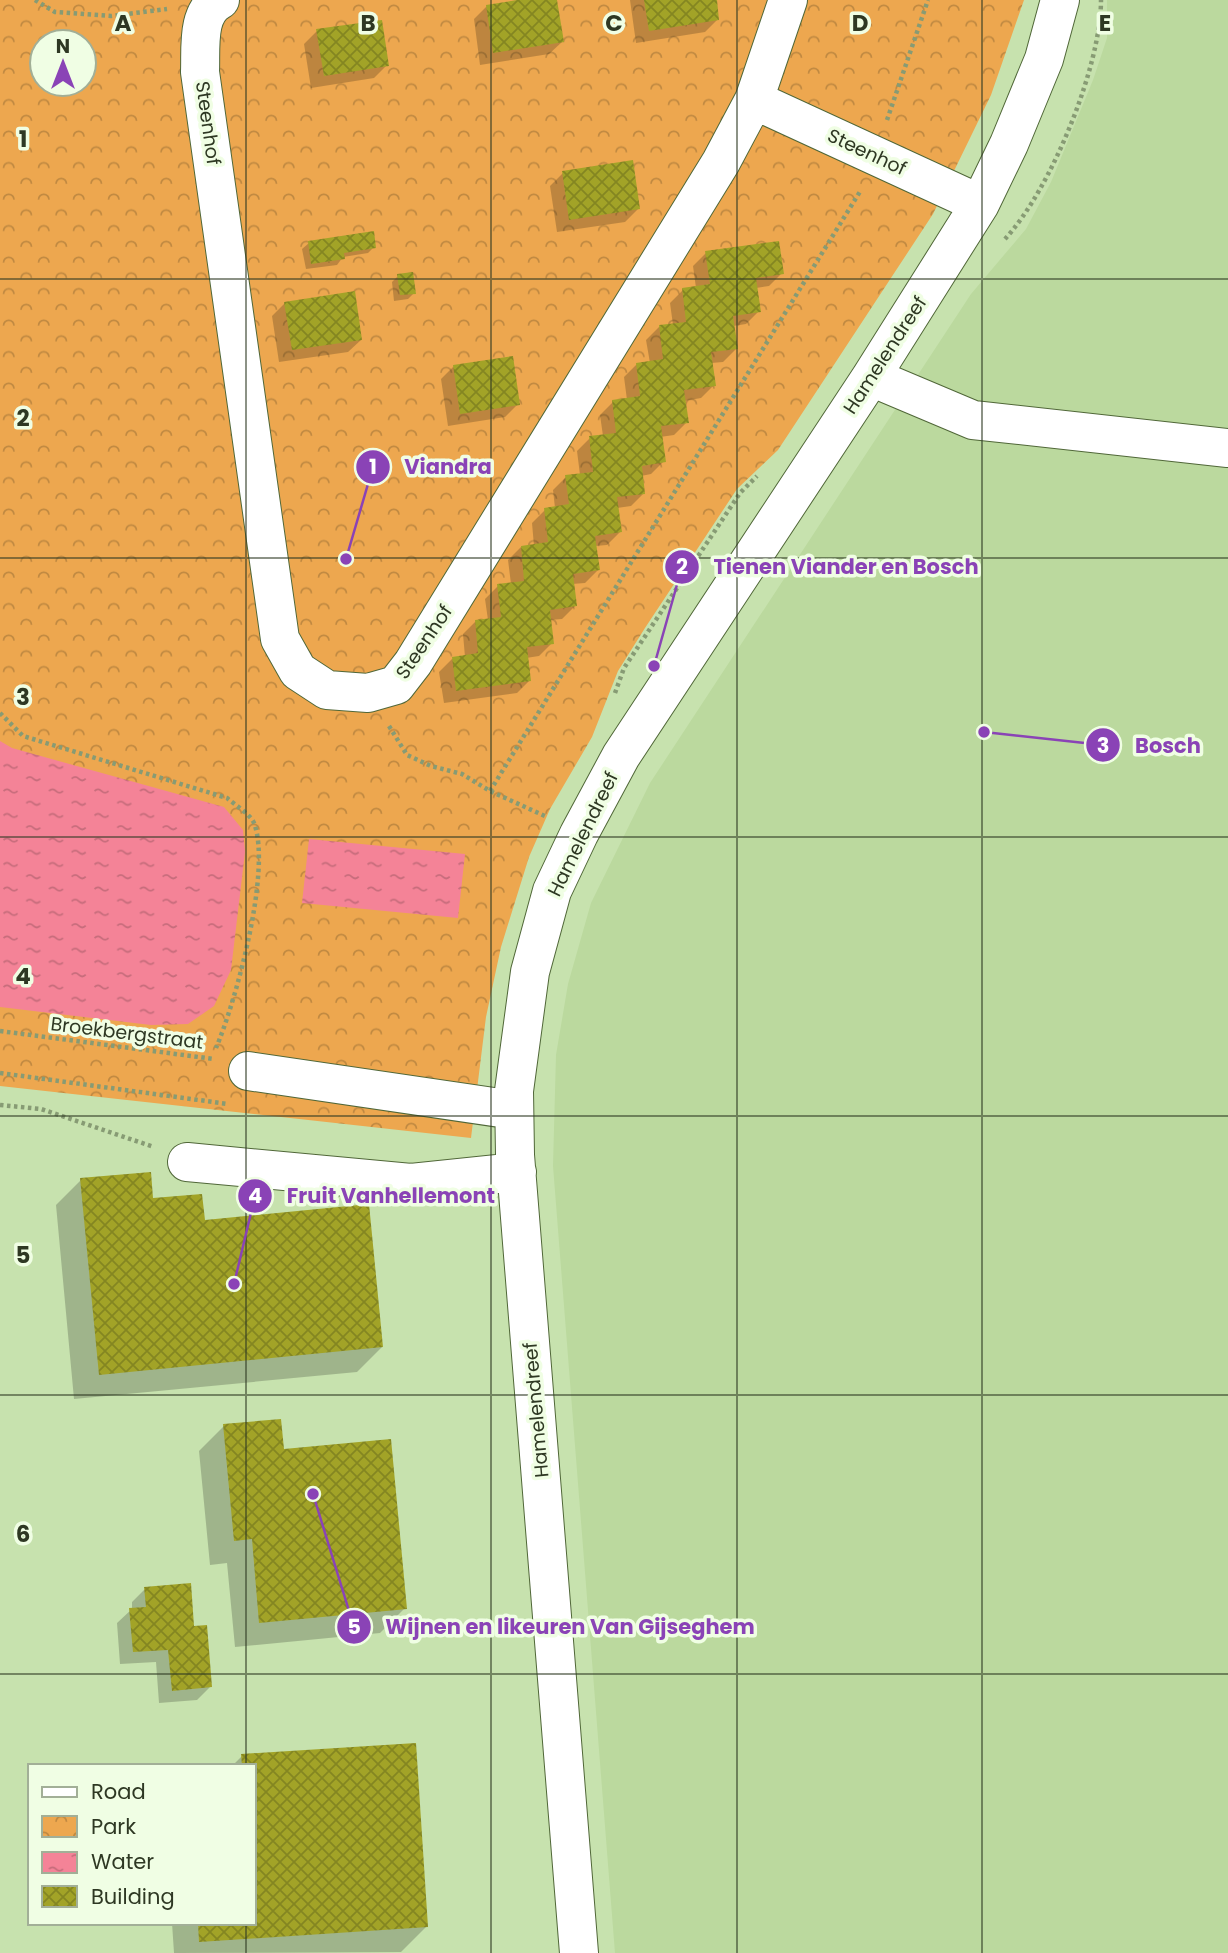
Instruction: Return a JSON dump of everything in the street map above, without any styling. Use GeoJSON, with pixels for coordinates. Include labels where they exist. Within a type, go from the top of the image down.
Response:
{"type":"FeatureCollection","features":[{"type":"Feature","properties":{"kind":"street","name":"Steenhof"},"geometry":{"type":"LineString","coordinates":[[217,2],[202,26],[200,72],[280,639],[298,671],[327,690],[368,693],[396,685],[413,663],[721,162],[754,100],[788,0]]}},
{"type":"Feature","properties":{"kind":"street","name":"Hamelendreef"},"geometry":{"type":"LineString","coordinates":[[579,1953],[517,1172],[514,1110],[530,972],[552,891],[621,756],[871,377],[980,204],[1009,144],[1044,59],[1060,0]]}},
{"type":"Feature","properties":{"kind":"street","name":"Steenhof"},"geometry":{"type":"LineString","coordinates":[[754,100],[980,204]]}},
{"type":"Feature","properties":{"kind":"street"},"geometry":{"type":"LineString","coordinates":[[871,377],[973,420],[1228,448]]}},
{"type":"Feature","properties":{"kind":"street"},"geometry":{"type":"LineString","coordinates":[[248,1071],[514,1110]]}},
{"type":"Feature","properties":{"kind":"street"},"geometry":{"type":"LineString","coordinates":[[187,1163],[411,1183],[517,1172]]}},
{"type":"Feature","properties":{"kind":"path"},"geometry":{"type":"LineString","coordinates":[[35,0],[55,12],[111,16],[217,2]]}},
{"type":"Feature","properties":{"kind":"path"},"geometry":{"type":"LineString","coordinates":[[490,791],[863,187],[928,0]]}},
{"type":"Feature","properties":{"kind":"path"},"geometry":{"type":"LineString","coordinates":[[1003,242],[1019,225],[1038,192],[1068,126],[1098,45],[1101,0]]}},
{"type":"Feature","properties":{"kind":"path"},"geometry":{"type":"LineString","coordinates":[[368,693],[407,755],[431,766],[462,774],[490,791],[542,814]]}},
{"type":"Feature","properties":{"kind":"path"},"geometry":{"type":"LineString","coordinates":[[0,713],[23,736],[227,798],[253,821],[260,853],[245,959],[232,1010],[212,1058]]}},
{"type":"Feature","properties":{"kind":"path","name":"Broekbergstraat"},"geometry":{"type":"LineString","coordinates":[[0,1031],[212,1058],[248,1071]]}},
{"type":"Feature","properties":{"kind":"path"},"geometry":{"type":"LineString","coordinates":[[0,1105],[41,1109],[161,1150],[187,1163]]}},
{"type":"Feature","properties":{"kind":"shaded area"},"geometry":{"type":"Polygon","coordinates":[[[1107,0],[1228,0],[1228,1953],[615,1953],[553,1166],[556,1055],[568,984],[591,903],[650,783],[971,294],[1026,229],[1051,182],[1093,80],[1107,38],[1107,0]]]}},
{"type":"Feature","properties":{"kind":"green space"},"geometry":{"type":"Polygon","coordinates":[[[0,0],[1024,0],[991,95],[933,214],[778,450],[737,489],[645,628],[618,671],[592,737],[550,809],[529,857],[501,947],[486,1017],[471,1138],[0,1086],[0,0]]]}},
{"type":"Feature","properties":{"kind":"water"},"geometry":{"type":"Polygon","coordinates":[[[0,741],[12,748],[224,807],[243,830],[245,852],[231,970],[214,1006],[188,1024],[151,1025],[0,1007],[0,741]]]}},
{"type":"Feature","properties":{"kind":"water"},"geometry":{"type":"Polygon","coordinates":[[[309,839],[465,854],[458,918],[302,903],[309,839]]]}},
{"type":"Feature","properties":{"kind":"building"},"geometry":{"type":"Polygon","coordinates":[[[517,0],[557,0],[564,42],[493,53],[486,5],[517,0]]]}},
{"type":"Feature","properties":{"kind":"building"},"geometry":{"type":"Polygon","coordinates":[[[644,0],[717,0],[719,20],[649,31],[644,0]]]}},
{"type":"Feature","properties":{"kind":"building"},"geometry":{"type":"Polygon","coordinates":[[[382,20],[389,66],[324,76],[316,29],[382,20]]]}},
{"type":"Feature","properties":{"kind":"building"},"geometry":{"type":"Polygon","coordinates":[[[633,160],[640,209],[569,220],[562,171],[633,160]]]}},
{"type":"Feature","properties":{"kind":"building"},"geometry":{"type":"Polygon","coordinates":[[[374,231],[376,248],[344,253],[345,259],[311,264],[308,241],[374,231]]]}},
{"type":"Feature","properties":{"kind":"building"},"geometry":{"type":"Polygon","coordinates":[[[779,241],[784,274],[756,278],[761,312],[733,316],[738,349],[711,352],[716,386],[684,390],[689,423],[661,426],[666,462],[642,466],[645,494],[617,497],[622,532],[595,536],[600,570],[573,574],[577,606],[550,610],[554,644],[527,647],[531,681],[456,691],[452,657],[478,653],[475,620],[501,617],[497,584],[524,581],[521,546],[548,542],[544,508],[569,504],[565,475],[593,472],[589,436],[616,433],[612,400],[640,396],[636,363],[663,359],[659,325],[686,322],[682,288],[710,284],[705,251],[779,241]]]}},
{"type":"Feature","properties":{"kind":"building"},"geometry":{"type":"Polygon","coordinates":[[[413,272],[416,294],[400,295],[397,274],[413,272]]]}},
{"type":"Feature","properties":{"kind":"building"},"geometry":{"type":"Polygon","coordinates":[[[355,291],[362,340],[292,350],[284,302],[355,291]]]}},
{"type":"Feature","properties":{"kind":"building"},"geometry":{"type":"Polygon","coordinates":[[[513,356],[520,405],[460,414],[453,365],[513,356]]]}},
{"type":"Feature","properties":{"kind":"building"},"geometry":{"type":"Polygon","coordinates":[[[151,1172],[153,1198],[202,1194],[205,1220],[369,1204],[383,1347],[99,1375],[80,1178],[151,1172]]]}},
{"type":"Feature","properties":{"kind":"building"},"geometry":{"type":"Polygon","coordinates":[[[281,1419],[284,1449],[391,1439],[407,1609],[259,1623],[252,1539],[234,1541],[223,1424],[281,1419]]]}},
{"type":"Feature","properties":{"kind":"building"},"geometry":{"type":"Polygon","coordinates":[[[191,1583],[194,1626],[207,1625],[212,1687],[172,1691],[168,1650],[133,1652],[129,1608],[146,1607],[144,1587],[191,1583]]]}},
{"type":"Feature","properties":{"kind":"building"},"geometry":{"type":"Polygon","coordinates":[[[416,1743],[428,1927],[199,1942],[198,1925],[256,1925],[256,1764],[242,1764],[241,1754],[416,1743]]]}},
{"type":"Feature","properties":{"kind":"place","name":"Viandra"},"geometry":{"type":"Point","coordinates":[346,559]}},
{"type":"Feature","properties":{"kind":"place","name":"Tienen Viander en Bosch"},"geometry":{"type":"Point","coordinates":[654,666]}},
{"type":"Feature","properties":{"kind":"place","name":"Bosch"},"geometry":{"type":"Point","coordinates":[984,732]}},
{"type":"Feature","properties":{"kind":"place","name":"Fruit Vanhellemont"},"geometry":{"type":"Point","coordinates":[234,1284]}},
{"type":"Feature","properties":{"kind":"place","name":"Wijnen en likeuren Van Gijseghem"},"geometry":{"type":"Point","coordinates":[313,1494]}}]}
